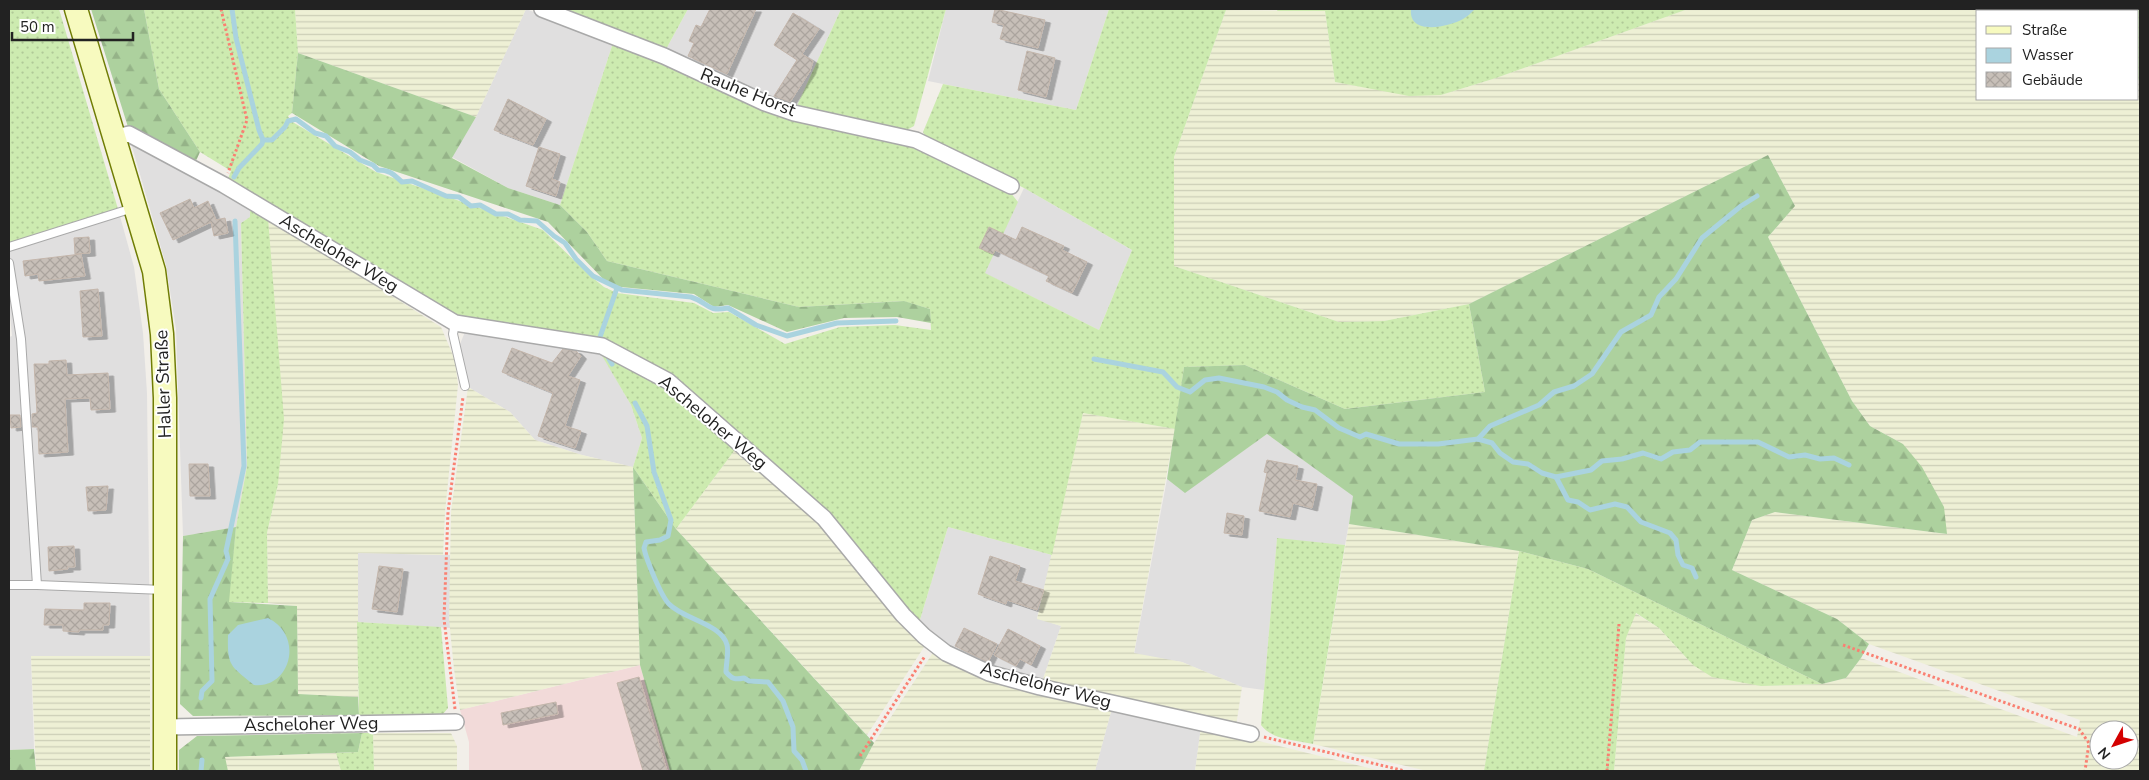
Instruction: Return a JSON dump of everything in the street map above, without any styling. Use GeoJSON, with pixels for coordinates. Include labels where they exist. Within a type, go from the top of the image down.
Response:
{"type":"FeatureCollection","features":[{"type":"Feature","properties":{"kind":"street","name":"Haller Straße"},"geometry":{"type":"LineString","coordinates":[[76,9],[154,271],[162,334],[165,398],[165,771]]}},
{"type":"Feature","properties":{"kind":"street","name":"Rauhe Horst"},"geometry":{"type":"LineString","coordinates":[[542,9],[664,56],[765,104],[794,113],[916,140],[1011,186]]}},
{"type":"Feature","properties":{"kind":"street","name":"Ascheloher Weg"},"geometry":{"type":"LineString","coordinates":[[115,137],[129,134],[224,185],[455,323],[602,346],[668,381],[824,518],[904,615],[946,654],[989,673],[1040,688],[1251,734]]}},
{"type":"Feature","properties":{"kind":"street","name":"Ascheloher Weg"},"geometry":{"type":"LineString","coordinates":[[165,727],[456,722]]}},
{"type":"Feature","properties":{"kind":"lane"},"geometry":{"type":"LineString","coordinates":[[9,247],[136,208]]}},
{"type":"Feature","properties":{"kind":"lane"},"geometry":{"type":"LineString","coordinates":[[9,263],[21,339],[37,586]]}},
{"type":"Feature","properties":{"kind":"lane"},"geometry":{"type":"LineString","coordinates":[[455,323],[453,334],[465,386]]}},
{"type":"Feature","properties":{"kind":"lane"},"geometry":{"type":"LineString","coordinates":[[9,585],[166,590]]}},
{"type":"Feature","properties":{"kind":"path"},"geometry":{"type":"LineString","coordinates":[[221,9],[247,120],[224,185]]}},
{"type":"Feature","properties":{"kind":"path"},"geometry":{"type":"LineString","coordinates":[[456,722],[444,619],[448,512],[465,386]]}},
{"type":"Feature","properties":{"kind":"path"},"geometry":{"type":"LineString","coordinates":[[1607,771],[1619,624]]}},
{"type":"Feature","properties":{"kind":"path"},"geometry":{"type":"LineString","coordinates":[[860,756],[933,642]]}},
{"type":"Feature","properties":{"kind":"path"},"geometry":{"type":"LineString","coordinates":[[1843,645],[2079,729],[2089,743],[2085,771]]}},
{"type":"Feature","properties":{"kind":"path"},"geometry":{"type":"LineString","coordinates":[[1251,734],[1404,771]]}},
{"type":"Feature","properties":{"kind":"shaded area"},"geometry":{"type":"Polygon","coordinates":[[[526,9],[613,43],[560,205],[508,188],[452,157],[476,117],[526,9]]]}},
{"type":"Feature","properties":{"kind":"shaded area"},"geometry":{"type":"Polygon","coordinates":[[[688,9],[841,9],[795,110],[665,51],[688,9]]]}},
{"type":"Feature","properties":{"kind":"shaded area"},"geometry":{"type":"Polygon","coordinates":[[[946,9],[1109,9],[1076,110],[928,81],[946,9]]]}},
{"type":"Feature","properties":{"kind":"shaded area"},"geometry":{"type":"Polygon","coordinates":[[[131,143],[250,207],[250,217],[241,223],[247,466],[236,527],[183,536],[176,329],[166,265],[131,143]]]}},
{"type":"Feature","properties":{"kind":"shaded area"},"geometry":{"type":"Polygon","coordinates":[[[1024,188],[1132,250],[1099,330],[984,273],[1024,188]]]}},
{"type":"Feature","properties":{"kind":"shaded area"},"geometry":{"type":"Polygon","coordinates":[[[118,209],[134,267],[143,333],[147,393],[150,656],[31,656],[34,749],[9,750],[9,337],[12,336],[9,304],[9,244],[118,209]]]}},
{"type":"Feature","properties":{"kind":"shaded area"},"geometry":{"type":"Polygon","coordinates":[[[465,332],[567,344],[601,353],[631,405],[642,438],[633,467],[582,455],[535,440],[510,412],[468,387],[460,344],[465,332]]]}},
{"type":"Feature","properties":{"kind":"shaded area"},"geometry":{"type":"Polygon","coordinates":[[[1267,434],[1354,496],[1345,545],[1277,539],[1264,690],[1242,687],[1182,662],[1134,654],[1167,479],[1185,492],[1267,434]]]}},
{"type":"Feature","properties":{"kind":"shaded area"},"geometry":{"type":"Polygon","coordinates":[[[948,527],[1052,555],[1037,618],[1061,626],[1042,682],[991,668],[947,647],[919,623],[948,527]]]}},
{"type":"Feature","properties":{"kind":"shaded area"},"geometry":{"type":"Polygon","coordinates":[[[358,553],[450,555],[450,628],[357,622],[358,553]]]}},
{"type":"Feature","properties":{"kind":"shaded area"},"geometry":{"type":"Polygon","coordinates":[[[640,665],[670,771],[469,771],[469,742],[460,710],[640,665]]]}},
{"type":"Feature","properties":{"kind":"shaded area"},"geometry":{"type":"Polygon","coordinates":[[[1112,708],[1201,727],[1195,771],[1095,771],[1112,708]]]}},
{"type":"Feature","properties":{"kind":"green space"},"geometry":{"type":"Polygon","coordinates":[[[9,9],[59,9],[118,209],[9,244],[9,9]]]}},
{"type":"Feature","properties":{"kind":"green space"},"geometry":{"type":"Polygon","coordinates":[[[91,9],[144,9],[159,89],[200,152],[195,163],[128,127],[91,9]]]}},
{"type":"Feature","properties":{"kind":"green space"},"geometry":{"type":"Polygon","coordinates":[[[144,9],[295,9],[298,53],[292,113],[288,116],[291,121],[376,172],[543,230],[588,274],[604,287],[617,293],[694,303],[713,313],[729,312],[785,344],[840,327],[895,325],[931,330],[930,309],[903,301],[799,307],[607,261],[587,232],[560,205],[613,43],[791,118],[931,152],[1010,192],[1018,202],[985,273],[1099,330],[1132,250],[1024,188],[927,139],[923,132],[943,84],[1076,110],[1109,9],[1226,10],[1174,157],[1174,266],[1339,322],[1384,321],[1469,304],[1485,392],[1345,409],[1245,365],[1184,367],[1175,429],[1083,413],[1052,555],[948,527],[919,623],[833,520],[606,341],[473,321],[438,307],[227,181],[231,171],[200,152],[159,89],[144,9]]]}},
{"type":"Feature","properties":{"kind":"green space"},"geometry":{"type":"Polygon","coordinates":[[[295,9],[526,9],[476,117],[298,53],[295,9]]]}},
{"type":"Feature","properties":{"kind":"green space"},"geometry":{"type":"Polygon","coordinates":[[[557,9],[688,9],[665,51],[557,9]]]}},
{"type":"Feature","properties":{"kind":"green space"},"geometry":{"type":"Polygon","coordinates":[[[841,9],[946,9],[914,126],[903,132],[795,110],[841,9]]]}},
{"type":"Feature","properties":{"kind":"green space"},"geometry":{"type":"Polygon","coordinates":[[[1278,9],[1688,9],[1496,78],[1441,95],[1409,96],[1335,82],[1325,11],[1277,11],[1278,9]]]}},
{"type":"Feature","properties":{"kind":"green space"},"geometry":{"type":"Polygon","coordinates":[[[1688,9],[2095,9],[1976,10],[1976,100],[2139,100],[2139,81],[2140,83],[2140,771],[1614,771],[1626,638],[1635,613],[1659,628],[1693,665],[1761,686],[1822,684],[1846,678],[1861,658],[2077,737],[2080,720],[1869,644],[1837,619],[1732,570],[1752,520],[1775,512],[1947,534],[1903,444],[1870,426],[1852,401],[1768,237],[1795,206],[1768,155],[1469,304],[1384,321],[1339,322],[1174,266],[1174,157],[1226,10],[1325,11],[1335,82],[1370,88],[1441,95],[1496,78],[1688,9]]]}},
{"type":"Feature","properties":{"kind":"green space"},"geometry":{"type":"Polygon","coordinates":[[[2140,9],[2140,83],[2139,10],[2096,10],[2140,9]]]}},
{"type":"Feature","properties":{"kind":"green space"},"geometry":{"type":"Polygon","coordinates":[[[298,53],[476,117],[452,158],[508,188],[560,205],[587,232],[607,261],[799,307],[904,301],[930,309],[931,323],[897,317],[844,318],[787,332],[728,305],[714,307],[694,294],[621,287],[607,283],[548,222],[379,166],[292,113],[298,53]]]}},
{"type":"Feature","properties":{"kind":"green space"},"geometry":{"type":"Polygon","coordinates":[[[1768,155],[1795,206],[1768,237],[1852,401],[1870,426],[1903,444],[1922,467],[1944,507],[1947,534],[1775,512],[1752,520],[1732,570],[1837,619],[1869,644],[1846,678],[1822,684],[1588,569],[1519,551],[1349,524],[1353,496],[1267,434],[1185,493],[1167,479],[1184,367],[1245,365],[1345,409],[1485,392],[1469,304],[1768,155]]]}},
{"type":"Feature","properties":{"kind":"green space"},"geometry":{"type":"Polygon","coordinates":[[[250,207],[268,218],[284,419],[278,484],[267,533],[268,603],[228,602],[236,527],[247,466],[241,223],[250,217],[250,207]]]}},
{"type":"Feature","properties":{"kind":"green space"},"geometry":{"type":"Polygon","coordinates":[[[268,218],[441,327],[455,360],[458,385],[445,512],[443,555],[358,553],[358,697],[298,694],[297,606],[268,603],[267,533],[278,484],[268,218]]]}},
{"type":"Feature","properties":{"kind":"green space"},"geometry":{"type":"Polygon","coordinates":[[[601,354],[665,387],[737,447],[676,529],[633,467],[642,438],[631,405],[601,354]]]}},
{"type":"Feature","properties":{"kind":"green space"},"geometry":{"type":"Polygon","coordinates":[[[468,387],[510,412],[535,440],[582,455],[633,467],[640,665],[460,710],[449,619],[451,512],[468,387]]]}},
{"type":"Feature","properties":{"kind":"green space"},"geometry":{"type":"Polygon","coordinates":[[[1083,413],[1175,429],[1134,653],[1182,662],[1242,687],[1236,726],[1042,682],[1061,626],[1037,619],[1083,413]]]}},
{"type":"Feature","properties":{"kind":"green space"},"geometry":{"type":"Polygon","coordinates":[[[737,447],[834,533],[926,644],[867,735],[676,529],[737,447]]]}},
{"type":"Feature","properties":{"kind":"green space"},"geometry":{"type":"Polygon","coordinates":[[[633,467],[676,529],[874,743],[859,771],[670,771],[640,665],[633,467]]]}},
{"type":"Feature","properties":{"kind":"green space"},"geometry":{"type":"Polygon","coordinates":[[[1349,524],[1519,551],[1484,771],[1427,771],[1313,744],[1349,524]]]}},
{"type":"Feature","properties":{"kind":"green space"},"geometry":{"type":"Polygon","coordinates":[[[236,527],[229,602],[297,606],[298,694],[358,697],[359,715],[193,716],[180,704],[183,536],[236,527]]]}},
{"type":"Feature","properties":{"kind":"green space"},"geometry":{"type":"Polygon","coordinates":[[[1277,538],[1345,545],[1313,744],[1278,737],[1271,734],[1261,725],[1277,538]]]}},
{"type":"Feature","properties":{"kind":"green space"},"geometry":{"type":"Polygon","coordinates":[[[1519,551],[1588,569],[1822,684],[1761,686],[1712,677],[1693,665],[1659,628],[1636,613],[1626,638],[1614,771],[1484,771],[1519,551]]]}},
{"type":"Feature","properties":{"kind":"green space"},"geometry":{"type":"Polygon","coordinates":[[[357,622],[441,627],[448,708],[443,714],[359,715],[357,622]]]}},
{"type":"Feature","properties":{"kind":"green space"},"geometry":{"type":"Polygon","coordinates":[[[934,651],[1112,708],[1095,771],[859,771],[874,743],[934,651]]]}},
{"type":"Feature","properties":{"kind":"green space"},"geometry":{"type":"Polygon","coordinates":[[[31,656],[150,656],[150,771],[36,771],[31,656]]]}},
{"type":"Feature","properties":{"kind":"green space"},"geometry":{"type":"Polygon","coordinates":[[[1201,727],[1381,771],[1195,771],[1201,727]]]}},
{"type":"Feature","properties":{"kind":"green space"},"geometry":{"type":"Polygon","coordinates":[[[362,733],[373,733],[374,771],[341,771],[336,753],[358,752],[362,733]]]}},
{"type":"Feature","properties":{"kind":"green space"},"geometry":{"type":"Polygon","coordinates":[[[362,733],[358,752],[225,757],[228,771],[179,771],[179,750],[197,736],[362,733]]]}},
{"type":"Feature","properties":{"kind":"green space"},"geometry":{"type":"Polygon","coordinates":[[[373,733],[451,733],[457,746],[457,771],[374,771],[373,733]]]}},
{"type":"Feature","properties":{"kind":"green space"},"geometry":{"type":"Polygon","coordinates":[[[34,749],[36,771],[9,771],[9,750],[34,749]]]}},
{"type":"Feature","properties":{"kind":"green space"},"geometry":{"type":"Polygon","coordinates":[[[336,753],[341,771],[228,771],[224,757],[336,753]]]}},
{"type":"Feature","properties":{"kind":"water"},"geometry":{"type":"Polygon","coordinates":[[[1411,9],[1475,9],[1457,22],[1431,27],[1416,23],[1412,18],[1411,9]]]}},
{"type":"Feature","properties":{"kind":"water"},"geometry":{"type":"Polygon","coordinates":[[[268,618],[279,626],[286,637],[289,648],[288,660],[284,670],[277,679],[266,684],[254,685],[232,665],[228,654],[228,635],[238,625],[268,618]]]}},
{"type":"Feature","properties":{"kind":"building"},"geometry":{"type":"Polygon","coordinates":[[[710,9],[756,9],[727,74],[688,56],[694,43],[689,41],[696,25],[701,27],[710,9]]]}},
{"type":"Feature","properties":{"kind":"building"},"geometry":{"type":"Polygon","coordinates":[[[995,9],[1045,20],[1038,48],[1000,39],[1004,25],[992,22],[995,9]]]}},
{"type":"Feature","properties":{"kind":"building"},"geometry":{"type":"Polygon","coordinates":[[[793,13],[819,29],[802,54],[813,61],[810,71],[790,102],[774,96],[797,60],[774,45],[793,13]]]}},
{"type":"Feature","properties":{"kind":"building"},"geometry":{"type":"Polygon","coordinates":[[[1027,51],[1055,58],[1046,97],[1018,90],[1027,51]]]}},
{"type":"Feature","properties":{"kind":"building"},"geometry":{"type":"Polygon","coordinates":[[[508,99],[546,119],[533,145],[494,130],[508,99]]]}},
{"type":"Feature","properties":{"kind":"building"},"geometry":{"type":"Polygon","coordinates":[[[539,147],[560,154],[552,179],[560,182],[556,196],[526,186],[539,147]]]}},
{"type":"Feature","properties":{"kind":"building"},"geometry":{"type":"Polygon","coordinates":[[[190,199],[194,208],[208,201],[216,220],[225,218],[228,233],[214,236],[211,222],[173,240],[160,213],[190,199]]]}},
{"type":"Feature","properties":{"kind":"building"},"geometry":{"type":"Polygon","coordinates":[[[989,227],[1016,240],[1022,227],[1064,246],[1062,250],[1087,262],[1072,293],[1046,281],[1049,276],[995,250],[993,254],[979,248],[989,227]]]}},
{"type":"Feature","properties":{"kind":"building"},"geometry":{"type":"Polygon","coordinates":[[[89,237],[90,253],[75,254],[74,238],[89,237]]]}},
{"type":"Feature","properties":{"kind":"building"},"geometry":{"type":"Polygon","coordinates":[[[81,254],[85,276],[39,281],[38,274],[25,276],[23,261],[81,254]]]}},
{"type":"Feature","properties":{"kind":"building"},"geometry":{"type":"Polygon","coordinates":[[[98,289],[102,336],[83,337],[80,291],[98,289]]]}},
{"type":"Feature","properties":{"kind":"building"},"geometry":{"type":"Polygon","coordinates":[[[512,348],[552,363],[563,349],[576,351],[581,356],[568,376],[580,380],[565,426],[581,431],[575,448],[538,436],[553,393],[502,372],[512,348]]]}},
{"type":"Feature","properties":{"kind":"building"},"geometry":{"type":"Polygon","coordinates":[[[66,360],[67,375],[108,373],[110,409],[91,410],[90,398],[65,399],[68,452],[39,454],[38,427],[32,427],[32,414],[37,413],[34,364],[49,364],[49,361],[66,360]]]}},
{"type":"Feature","properties":{"kind":"building"},"geometry":{"type":"Polygon","coordinates":[[[10,415],[20,415],[21,427],[11,428],[10,415]]]}},
{"type":"Feature","properties":{"kind":"building"},"geometry":{"type":"Polygon","coordinates":[[[1267,460],[1298,466],[1295,480],[1317,484],[1312,508],[1293,503],[1290,517],[1259,511],[1267,473],[1264,472],[1267,460]]]}},
{"type":"Feature","properties":{"kind":"building"},"geometry":{"type":"Polygon","coordinates":[[[189,464],[208,464],[210,496],[190,496],[189,464]]]}},
{"type":"Feature","properties":{"kind":"building"},"geometry":{"type":"Polygon","coordinates":[[[108,486],[106,510],[88,511],[86,487],[108,486]]]}},
{"type":"Feature","properties":{"kind":"building"},"geometry":{"type":"Polygon","coordinates":[[[1227,513],[1244,516],[1242,535],[1224,533],[1227,513]]]}},
{"type":"Feature","properties":{"kind":"building"},"geometry":{"type":"Polygon","coordinates":[[[74,546],[75,567],[49,571],[48,547],[74,546]]]}},
{"type":"Feature","properties":{"kind":"building"},"geometry":{"type":"Polygon","coordinates":[[[990,556],[1020,566],[1015,581],[1044,590],[1037,610],[1007,600],[1006,604],[978,594],[990,556]]]}},
{"type":"Feature","properties":{"kind":"building"},"geometry":{"type":"Polygon","coordinates":[[[379,566],[403,569],[397,612],[372,609],[379,566]]]}},
{"type":"Feature","properties":{"kind":"building"},"geometry":{"type":"Polygon","coordinates":[[[84,603],[110,603],[109,625],[103,625],[103,630],[79,630],[79,632],[63,631],[63,625],[44,625],[45,609],[84,610],[84,603]]]}},
{"type":"Feature","properties":{"kind":"building"},"geometry":{"type":"Polygon","coordinates":[[[964,628],[997,644],[988,662],[955,646],[964,628]]]}},
{"type":"Feature","properties":{"kind":"building"},"geometry":{"type":"Polygon","coordinates":[[[1008,629],[1040,646],[1031,665],[1020,659],[1016,666],[994,655],[1008,629]]]}},
{"type":"Feature","properties":{"kind":"building"},"geometry":{"type":"Polygon","coordinates":[[[639,677],[667,771],[643,771],[617,683],[639,677]]]}},
{"type":"Feature","properties":{"kind":"building"},"geometry":{"type":"Polygon","coordinates":[[[556,702],[558,714],[503,725],[501,713],[556,702]]]}},
{"type":"Feature","properties":{"kind":"waterway"},"geometry":{"type":"LineString","coordinates":[[232,9],[236,38],[263,140],[272,140],[285,127],[288,121],[296,119],[315,133],[326,136],[335,146],[350,152],[360,160],[373,165],[378,170],[392,173],[402,182],[412,181],[446,196],[459,197],[471,206],[480,205],[496,214],[508,214],[520,220],[537,221],[565,243],[576,259],[593,276],[622,290],[691,297],[711,308],[728,308],[756,325],[787,336],[837,323],[896,321]]}},
{"type":"Feature","properties":{"kind":"waterway"},"geometry":{"type":"LineString","coordinates":[[234,177],[239,168],[262,144],[263,140]]}},
{"type":"Feature","properties":{"kind":"waterway"},"geometry":{"type":"LineString","coordinates":[[1478,439],[1490,426],[1539,405],[1554,392],[1574,386],[1592,374],[1621,332],[1651,315],[1659,297],[1676,279],[1702,238],[1741,206],[1757,196]]}},
{"type":"Feature","properties":{"kind":"waterway"},"geometry":{"type":"LineString","coordinates":[[201,698],[202,691],[212,681],[210,599],[228,559],[226,551],[244,466],[235,221]]}},
{"type":"Feature","properties":{"kind":"waterway"},"geometry":{"type":"LineString","coordinates":[[600,337],[617,288]]}},
{"type":"Feature","properties":{"kind":"waterway"},"geometry":{"type":"LineString","coordinates":[[609,359],[612,364]]}},
{"type":"Feature","properties":{"kind":"waterway"},"geometry":{"type":"LineString","coordinates":[[1094,359],[1163,372],[1177,387],[1190,392],[1205,380],[1219,378],[1264,387],[1277,392],[1287,400],[1302,407],[1315,410],[1339,428],[1360,437],[1366,434],[1399,444],[1438,444],[1478,439],[1492,443],[1500,453],[1513,462],[1528,464],[1542,473],[1556,477],[1591,470],[1602,461],[1622,459],[1643,453],[1661,459],[1673,452],[1690,450],[1700,442],[1758,442],[1789,457],[1805,455],[1820,459],[1834,458],[1849,465]]}},
{"type":"Feature","properties":{"kind":"waterway"},"geometry":{"type":"LineString","coordinates":[[635,403],[647,426],[654,472],[671,520],[668,536],[660,540],[646,542],[644,548],[658,586],[666,600],[675,609],[710,627],[724,638],[728,648],[726,672],[730,676],[736,679],[744,678],[749,681],[768,682],[783,701],[793,727],[794,751],[802,760],[806,771]]}},
{"type":"Feature","properties":{"kind":"waterway"},"geometry":{"type":"LineString","coordinates":[[1556,477],[1568,500],[1578,502],[1590,510],[1615,504],[1627,507],[1641,522],[1670,533],[1676,540],[1678,555],[1683,565],[1692,568],[1696,577]]}},
{"type":"Feature","properties":{"kind":"waterway"},"geometry":{"type":"LineString","coordinates":[[201,771],[202,760]]}}]}
